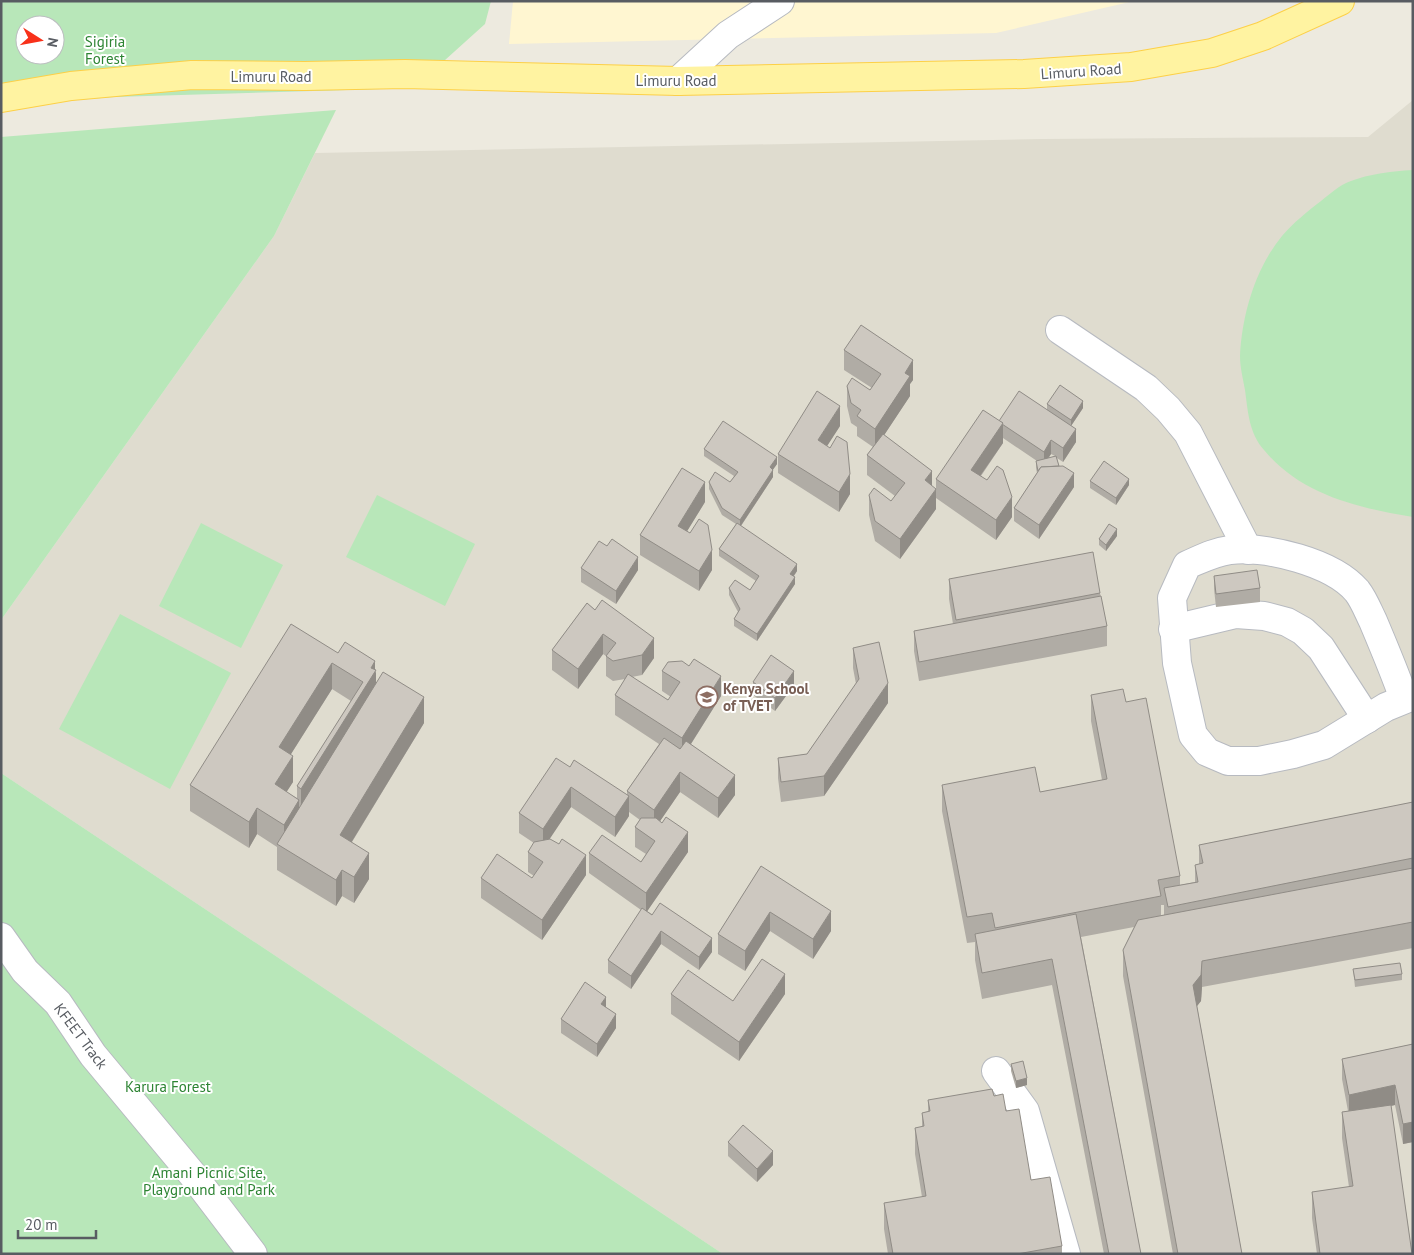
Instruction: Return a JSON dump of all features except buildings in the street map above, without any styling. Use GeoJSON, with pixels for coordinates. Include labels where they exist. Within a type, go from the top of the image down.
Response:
{"type":"FeatureCollection","features":[{"type":"Feature","properties":{"kind":"main road","name":"Limuru Road"},"geometry":{"type":"LineString","coordinates":[[1,98],[71,86],[192,75],[305,76],[405,74],[678,81],[1024,74],[1131,67],[1212,53],[1263,36],[1340,1]]}},
{"type":"Feature","properties":{"kind":"main road"},"geometry":{"type":"LineString","coordinates":[[305,76],[395,87],[682,94],[919,92],[1024,74]]}},
{"type":"Feature","properties":{"kind":"street"},"geometry":{"type":"LineString","coordinates":[[678,81],[728,35],[780,1]]}},
{"type":"Feature","properties":{"kind":"street"},"geometry":{"type":"LineString","coordinates":[[1060,330],[1146,388],[1168,409],[1188,433],[1248,550]]}},
{"type":"Feature","properties":{"kind":"street"},"geometry":{"type":"LineString","coordinates":[[1231,550],[1248,550],[1269,551],[1302,560],[1329,570],[1347,581],[1365,604],[1408,698],[1386,707],[1324,745],[1293,754],[1259,761],[1228,761],[1207,752],[1193,736],[1177,663],[1172,598],[1187,565],[1212,554],[1231,550]]}},
{"type":"Feature","properties":{"kind":"street"},"geometry":{"type":"LineString","coordinates":[[1173,629],[1236,614],[1264,616],[1287,622],[1303,631],[1321,648],[1366,720]]}},
{"type":"Feature","properties":{"kind":"street","name":"KFEET Track"},"geometry":{"type":"LineString","coordinates":[[1,937],[25,971],[58,1004],[93,1055],[192,1174],[245,1246],[253,1254]]}},
{"type":"Feature","properties":{"kind":"street"},"geometry":{"type":"LineString","coordinates":[[996,1071],[1025,1111],[1066,1254]]}},
{"type":"Feature","properties":{"kind":"shaded area"},"geometry":{"type":"Polygon","coordinates":[[[513,1],[1134,1],[996,33],[509,44],[513,1]]]}},
{"type":"Feature","properties":{"kind":"shaded area","name":"Kenya School of TVET"},"geometry":{"type":"Polygon","coordinates":[[[1413,100],[1413,1254],[723,1254],[1,773],[1,620],[274,236],[315,153],[1042,139],[1368,137],[1413,100]]]}},
{"type":"Feature","properties":{"kind":"green space","name":"Sigiria Forest"},"geometry":{"type":"Polygon","coordinates":[[[1,1],[491,1],[485,24],[414,88],[114,97],[1,106],[1,1]]]}},
{"type":"Feature","properties":{"kind":"green space"},"geometry":{"type":"Polygon","coordinates":[[[336,110],[274,236],[1,620],[1,137],[336,110]]]}},
{"type":"Feature","properties":{"kind":"green space"},"geometry":{"type":"Polygon","coordinates":[[[1413,170],[1413,517],[1351,504],[1332,497],[1313,489],[1279,465],[1264,450],[1252,429],[1248,414],[1240,356],[1247,309],[1257,278],[1264,263],[1286,231],[1339,187],[1355,179],[1375,174],[1413,170]]]}},
{"type":"Feature","properties":{"kind":"green space"},"geometry":{"type":"Polygon","coordinates":[[[377,495],[475,544],[445,606],[346,557],[377,495]]]}},
{"type":"Feature","properties":{"kind":"green space"},"geometry":{"type":"Polygon","coordinates":[[[201,523],[283,565],[241,648],[159,606],[201,523]]]}},
{"type":"Feature","properties":{"kind":"green space"},"geometry":{"type":"Polygon","coordinates":[[[120,614],[231,673],[170,789],[59,729],[120,614]]]}},
{"type":"Feature","properties":{"kind":"green space","name":"Karura Forest"},"geometry":{"type":"Polygon","coordinates":[[[1,773],[723,1254],[1,1254],[1,773]]]}},
{"type":"Feature","properties":{"kind":"place","name":"Kenya School of TVET"},"geometry":{"type":"Point","coordinates":[707,697]}},
{"type":"Feature","properties":{"kind":"park label","name":"Amani Picnic Site, Playground and Park"},"geometry":{"type":"Point","coordinates":[209,1180]}}]}
